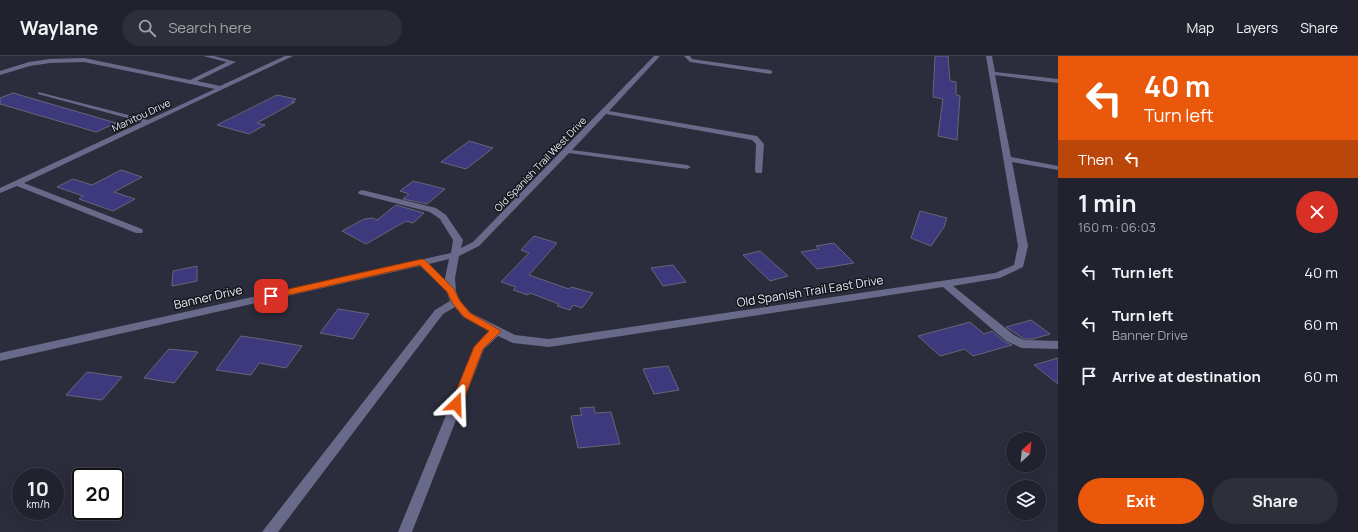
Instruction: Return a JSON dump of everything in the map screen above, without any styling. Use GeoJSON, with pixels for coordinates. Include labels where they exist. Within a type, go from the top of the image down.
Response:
{"type":"FeatureCollection","features":[{"type":"Feature","properties":{"kind":"street"},"geometry":{"type":"LineString","coordinates":[[84,60],[94,56]]}},
{"type":"Feature","properties":{"kind":"street"},"geometry":{"type":"LineString","coordinates":[[190,82],[233,62],[206,56]]}},
{"type":"Feature","properties":{"kind":"street","name":"Manitou Drive"},"geometry":{"type":"LineString","coordinates":[[0,191],[290,56]]}},
{"type":"Feature","properties":{"kind":"street","name":"Old Spanish Trail West Drive"},"geometry":{"type":"LineString","coordinates":[[422,262],[455,255],[476,244],[567,152],[657,56]]}},
{"type":"Feature","properties":{"kind":"street"},"geometry":{"type":"LineString","coordinates":[[687,56],[690,60],[770,72]]}},
{"type":"Feature","properties":{"kind":"street","name":"Old Spanish Trail East Drive"},"geometry":{"type":"LineString","coordinates":[[422,262],[451,291],[456,302],[467,315],[513,339],[550,343],[997,276],[1018,267],[1023,246],[989,56]]}},
{"type":"Feature","properties":{"kind":"street"},"geometry":{"type":"LineString","coordinates":[[0,73],[29,64],[50,61],[84,60],[221,88]]}},
{"type":"Feature","properties":{"kind":"street"},"geometry":{"type":"LineString","coordinates":[[992,73],[1058,81]]}},
{"type":"Feature","properties":{"kind":"street"},"geometry":{"type":"LineString","coordinates":[[40,93],[149,122]]}},
{"type":"Feature","properties":{"kind":"street"},"geometry":{"type":"LineString","coordinates":[[604,112],[754,138],[760,144],[759,171]]}},
{"type":"Feature","properties":{"kind":"street"},"geometry":{"type":"LineString","coordinates":[[567,152],[651,164],[687,167]]}},
{"type":"Feature","properties":{"kind":"street"},"geometry":{"type":"LineString","coordinates":[[1008,159],[1056,165]]}},
{"type":"Feature","properties":{"kind":"street"},"geometry":{"type":"LineString","coordinates":[[17,184],[139,231]]}},
{"type":"Feature","properties":{"kind":"street"},"geometry":{"type":"LineString","coordinates":[[362,192],[433,210],[443,217],[458,240],[450,278],[451,291]]}},
{"type":"Feature","properties":{"kind":"street","name":"Banner Drive"},"geometry":{"type":"LineString","coordinates":[[0,356],[422,262]]}},
{"type":"Feature","properties":{"kind":"street"},"geometry":{"type":"LineString","coordinates":[[945,284],[1010,338],[1022,344],[1058,345]]}},
{"type":"Feature","properties":{"kind":"street"},"geometry":{"type":"LineString","coordinates":[[269,532],[439,312],[456,302]]}},
{"type":"Feature","properties":{"kind":"street"},"geometry":{"type":"LineString","coordinates":[[405,532],[479,347],[496,331]]}},
{"type":"Feature","properties":{"kind":"building"},"geometry":{"type":"Polygon","coordinates":[[[935,56],[948,56],[950,81],[956,82],[956,95],[960,96],[957,140],[938,136],[943,99],[933,97],[935,56]]]}},
{"type":"Feature","properties":{"kind":"building"},"geometry":{"type":"Polygon","coordinates":[[[13,93],[116,123],[96,132],[0,104],[0,98],[13,93]]]}},
{"type":"Feature","properties":{"kind":"building"},"geometry":{"type":"Polygon","coordinates":[[[277,95],[296,99],[291,102],[295,102],[257,123],[265,125],[249,134],[217,125],[277,95]]]}},
{"type":"Feature","properties":{"kind":"building"},"geometry":{"type":"Polygon","coordinates":[[[469,141],[493,148],[466,169],[441,162],[469,141]]]}},
{"type":"Feature","properties":{"kind":"building"},"geometry":{"type":"Polygon","coordinates":[[[121,170],[142,177],[114,192],[135,199],[113,211],[79,199],[83,196],[57,187],[73,179],[92,185],[121,170]]]}},
{"type":"Feature","properties":{"kind":"building"},"geometry":{"type":"Polygon","coordinates":[[[413,181],[445,189],[427,204],[403,199],[409,194],[400,191],[413,181]]]}},
{"type":"Feature","properties":{"kind":"building"},"geometry":{"type":"Polygon","coordinates":[[[396,205],[424,213],[413,223],[406,221],[366,244],[342,231],[364,219],[373,218],[377,220],[396,205]]]}},
{"type":"Feature","properties":{"kind":"building"},"geometry":{"type":"Polygon","coordinates":[[[920,211],[947,218],[944,227],[931,246],[911,238],[920,211]]]}},
{"type":"Feature","properties":{"kind":"building"},"geometry":{"type":"Polygon","coordinates":[[[534,236],[557,243],[529,275],[569,289],[571,287],[593,293],[582,308],[573,305],[570,310],[557,306],[559,304],[530,293],[528,295],[513,290],[516,287],[501,282],[529,253],[521,250],[534,236]]]}},
{"type":"Feature","properties":{"kind":"building"},"geometry":{"type":"Polygon","coordinates":[[[834,243],[854,263],[817,269],[801,252],[819,249],[816,246],[834,243]]]}},
{"type":"Feature","properties":{"kind":"building"},"geometry":{"type":"Polygon","coordinates":[[[760,251],[788,276],[770,281],[743,255],[760,251]]]}},
{"type":"Feature","properties":{"kind":"building"},"geometry":{"type":"Polygon","coordinates":[[[673,265],[686,282],[663,286],[651,268],[673,265]]]}},
{"type":"Feature","properties":{"kind":"building"},"geometry":{"type":"Polygon","coordinates":[[[197,266],[197,281],[172,286],[173,271],[197,266]]]}},
{"type":"Feature","properties":{"kind":"building"},"geometry":{"type":"Polygon","coordinates":[[[338,309],[369,314],[353,339],[320,333],[338,309]]]}},
{"type":"Feature","properties":{"kind":"building"},"geometry":{"type":"Polygon","coordinates":[[[1031,320],[1050,334],[1033,339],[1024,339],[1006,327],[1031,320]]]}},
{"type":"Feature","properties":{"kind":"building"},"geometry":{"type":"Polygon","coordinates":[[[970,322],[984,334],[992,331],[1005,342],[1012,345],[973,356],[965,349],[940,356],[918,336],[970,322]]]}},
{"type":"Feature","properties":{"kind":"building"},"geometry":{"type":"Polygon","coordinates":[[[241,336],[302,346],[286,368],[259,363],[251,375],[216,370],[241,336]]]}},
{"type":"Feature","properties":{"kind":"building"},"geometry":{"type":"Polygon","coordinates":[[[169,349],[198,352],[174,383],[144,378],[169,349]]]}},
{"type":"Feature","properties":{"kind":"building"},"geometry":{"type":"Polygon","coordinates":[[[1058,358],[1058,384],[1034,365],[1058,358]]]}},
{"type":"Feature","properties":{"kind":"building"},"geometry":{"type":"Polygon","coordinates":[[[668,366],[679,390],[654,394],[643,369],[668,366]]]}},
{"type":"Feature","properties":{"kind":"building"},"geometry":{"type":"Polygon","coordinates":[[[87,372],[122,377],[102,400],[66,395],[87,372]]]}},
{"type":"Feature","properties":{"kind":"building"},"geometry":{"type":"Polygon","coordinates":[[[594,407],[595,413],[611,412],[620,444],[578,448],[571,416],[582,415],[580,408],[594,407]]]}},
{"type":"Feature","properties":{"kind":"route"},"geometry":{"type":"LineString","coordinates":[[271,296],[422,262],[451,291],[456,302],[467,315],[496,331],[479,347],[456,404]]}}]}
